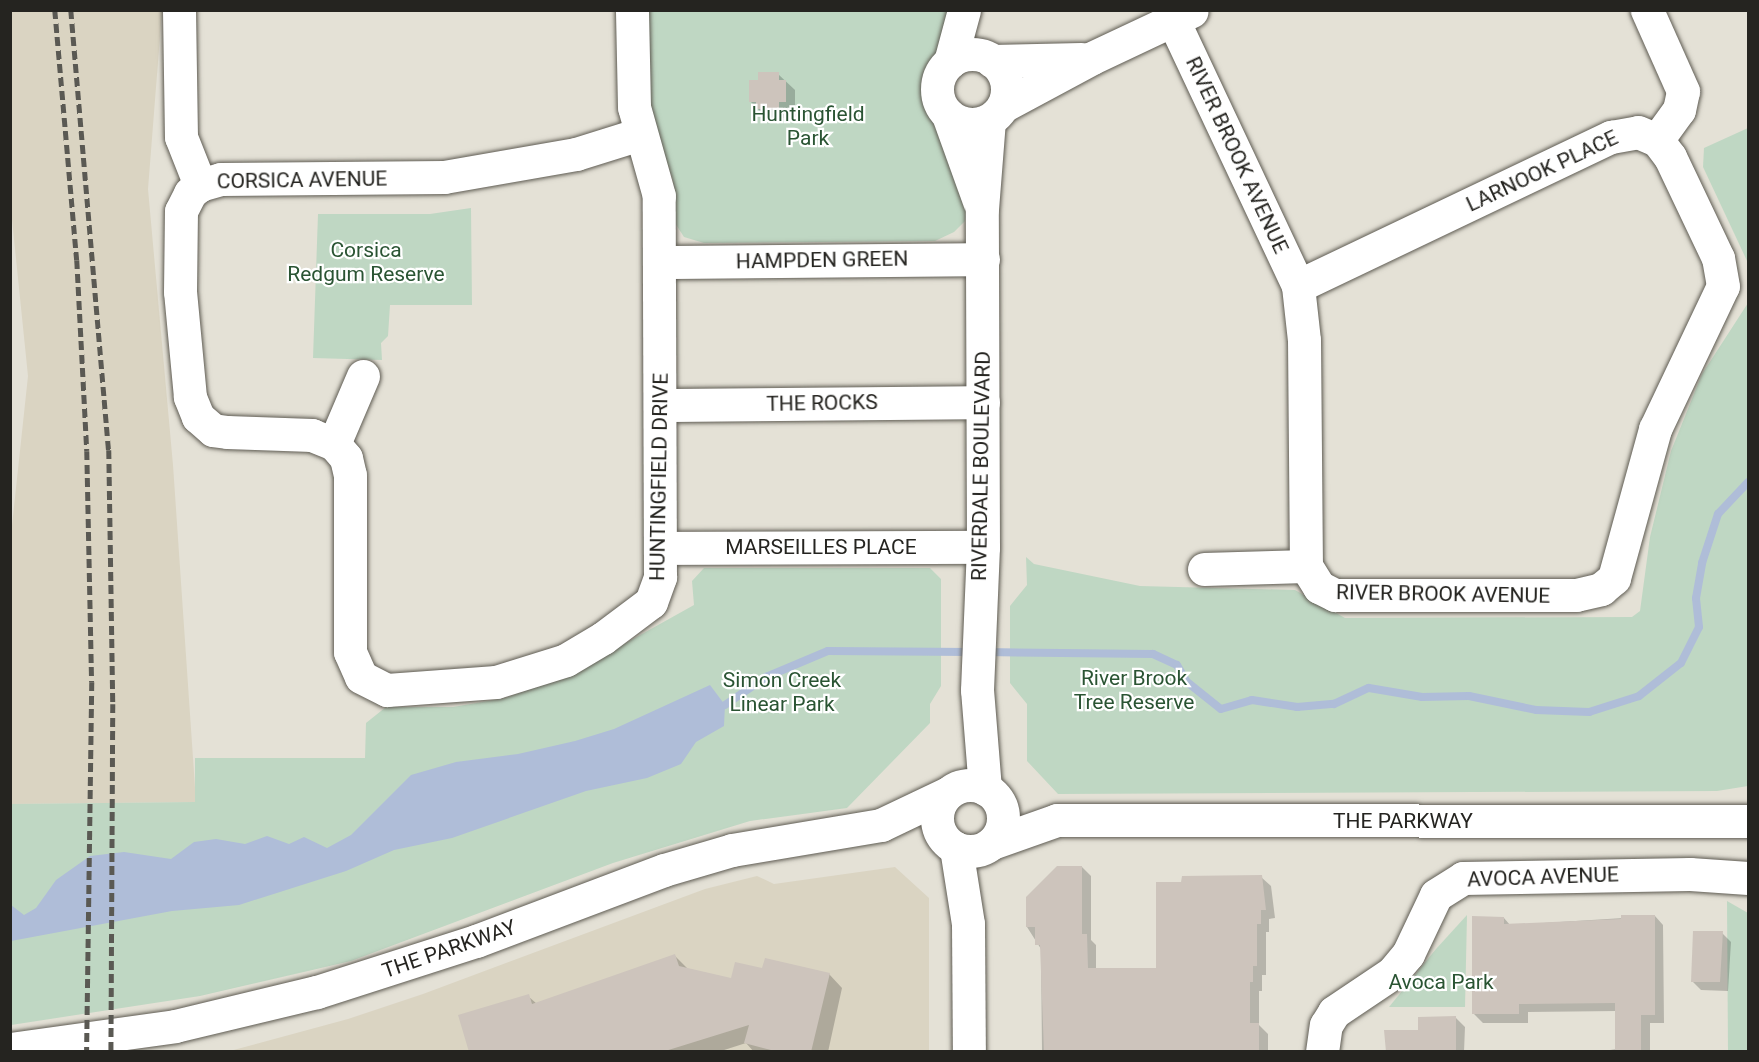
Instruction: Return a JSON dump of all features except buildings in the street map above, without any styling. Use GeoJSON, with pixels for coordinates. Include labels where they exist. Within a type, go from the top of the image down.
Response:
{"type":"FeatureCollection","features":[{"type":"Feature","properties":{"kind":"street"},"geometry":{"type":"LineString","coordinates":[[179,10],[181,137],[200,184]]}},
{"type":"Feature","properties":{"kind":"street","name":"HUNTINGFIELD DRIVE"},"geometry":{"type":"LineString","coordinates":[[334,444],[346,458],[350,475],[351,658],[361,677],[377,688],[434,690],[496,682],[566,660],[622,625],[651,602],[658,591],[660,548],[661,262],[658,189],[640,134],[632,92],[632,10]]}},
{"type":"Feature","properties":{"kind":"street"},"geometry":{"type":"LineString","coordinates":[[950,62],[964,10]]}},
{"type":"Feature","properties":{"kind":"street"},"geometry":{"type":"LineString","coordinates":[[980,10],[990,59],[1005,76],[996,113]]}},
{"type":"Feature","properties":{"kind":"street"},"geometry":{"type":"LineString","coordinates":[[1647,10],[1683,91],[1679,110],[1656,140]]}},
{"type":"Feature","properties":{"kind":"street"},"geometry":{"type":"LineString","coordinates":[[1092,58],[1051,62],[990,59],[967,55],[950,62],[942,71],[937,94],[948,114],[968,124],[996,113],[1092,58],[1183,15]]}},
{"type":"Feature","properties":{"kind":"street","name":"RIVER BROOK AVENUE"},"geometry":{"type":"LineString","coordinates":[[1183,15],[1298,286],[1304,340],[1306,566],[1319,587],[1346,596],[1576,596],[1593,593],[1614,578],[1655,429],[1724,286],[1722,270],[1713,248],[1670,157],[1656,140]]}},
{"type":"Feature","properties":{"kind":"street","name":"RIVERDALE BOULEVARD"},"geometry":{"type":"LineString","coordinates":[[968,845],[937,821],[942,801],[972,791],[977,723],[978,606],[983,547],[982,208],[996,113]]}},
{"type":"Feature","properties":{"kind":"street","name":"RIVERDALE BOULEVARD"},"geometry":{"type":"LineString","coordinates":[[948,114],[982,208]]}},
{"type":"Feature","properties":{"kind":"street","name":"LARNOOK PLACE"},"geometry":{"type":"LineString","coordinates":[[1298,286],[1611,137],[1638,132],[1656,140]]}},
{"type":"Feature","properties":{"kind":"street","name":"CORSICA AVENUE"},"geometry":{"type":"LineString","coordinates":[[334,444],[312,435],[248,435],[213,430],[204,424],[194,409],[182,322],[180,223],[184,201],[200,184],[221,178],[444,177],[576,154],[640,134]]}},
{"type":"Feature","properties":{"kind":"street","name":"HAMPDEN GREEN"},"geometry":{"type":"LineString","coordinates":[[661,262],[983,259]]}},
{"type":"Feature","properties":{"kind":"street"},"geometry":{"type":"LineString","coordinates":[[334,444],[363,376]]}},
{"type":"Feature","properties":{"kind":"street","name":"THE ROCKS"},"geometry":{"type":"LineString","coordinates":[[660,405],[983,402]]}},
{"type":"Feature","properties":{"kind":"street","name":"MARSEILLES PLACE"},"geometry":{"type":"LineString","coordinates":[[660,548],[983,547]]}},
{"type":"Feature","properties":{"kind":"street"},"geometry":{"type":"LineString","coordinates":[[1204,569],[1306,566]]}},
{"type":"Feature","properties":{"kind":"street"},"geometry":{"type":"LineString","coordinates":[[969,1052],[968,845],[999,835],[1003,815],[972,791]]}},
{"type":"Feature","properties":{"kind":"street","name":"THE PARKWAY"},"geometry":{"type":"LineString","coordinates":[[10,1049],[175,1026],[317,992],[476,941],[664,870],[732,850],[881,825],[972,791],[1057,820]]}},
{"type":"Feature","properties":{"kind":"street","name":"THE PARKWAY"},"geometry":{"type":"LineString","coordinates":[[881,825],[968,845],[1057,820],[1749,820]]}},
{"type":"Feature","properties":{"kind":"street","name":"AVOCA AVENUE"},"geometry":{"type":"LineString","coordinates":[[1322,1052],[1326,1025],[1334,1012],[1392,974],[1408,954],[1436,895],[1463,878],[1657,874],[1749,878]]}},
{"type":"Feature","properties":{"kind":"shaded area"},"geometry":{"type":"Polygon","coordinates":[[[10,11],[162,11],[148,189],[173,465],[196,802],[11,804],[10,544],[28,376],[10,200],[10,11]]]}},
{"type":"Feature","properties":{"kind":"shaded area"},"geometry":{"type":"Polygon","coordinates":[[[895,867],[929,898],[929,1051],[226,1052],[348,1019],[423,994],[705,889],[757,876],[774,884],[895,867]]]}},
{"type":"Feature","properties":{"kind":"green space","name":"Huntingfield Park"},"geometry":{"type":"Polygon","coordinates":[[[646,11],[955,11],[945,40],[921,83],[969,204],[965,221],[954,232],[935,241],[704,243],[684,237],[675,223],[673,180],[650,116],[646,11]]]}},
{"type":"Feature","properties":{"kind":"green space"},"geometry":{"type":"Polygon","coordinates":[[[1748,128],[1748,263],[1703,167],[1704,148],[1748,128]]]}},
{"type":"Feature","properties":{"kind":"green space","name":"Corsica Redgum Reserve"},"geometry":{"type":"Polygon","coordinates":[[[471,208],[472,305],[390,305],[388,336],[381,343],[382,360],[313,358],[318,214],[430,214],[471,208]]]}},
{"type":"Feature","properties":{"kind":"green space","name":"River Brook Tree Reserve"},"geometry":{"type":"Polygon","coordinates":[[[1748,303],[1748,786],[1717,791],[1058,794],[1027,761],[1027,704],[1010,683],[1010,606],[1027,585],[1026,557],[1034,564],[1140,586],[1295,590],[1345,618],[1632,617],[1640,611],[1650,537],[1671,451],[1702,374],[1748,303]]]}},
{"type":"Feature","properties":{"kind":"green space","name":"Simon Creek Linear Park"},"geometry":{"type":"Polygon","coordinates":[[[704,568],[930,568],[941,579],[941,686],[930,704],[930,723],[847,808],[750,821],[613,863],[351,961],[200,996],[11,1025],[10,804],[195,802],[195,758],[365,758],[366,723],[386,707],[453,707],[505,698],[572,673],[694,605],[692,581],[704,568]]]}},
{"type":"Feature","properties":{"kind":"green space"},"geometry":{"type":"Polygon","coordinates":[[[1727,901],[1748,913],[1748,1051],[1728,1051],[1727,901]]]}},
{"type":"Feature","properties":{"kind":"green space","name":"Avoca Park"},"geometry":{"type":"Polygon","coordinates":[[[1467,915],[1465,1007],[1389,1007],[1436,949],[1467,915]]]}},
{"type":"Feature","properties":{"kind":"water"},"geometry":{"type":"Polygon","coordinates":[[[710,685],[725,705],[724,726],[696,742],[681,764],[647,778],[586,791],[452,838],[394,850],[346,871],[239,905],[172,911],[11,941],[11,905],[24,915],[36,908],[56,880],[90,856],[124,852],[171,859],[194,842],[216,839],[245,844],[267,836],[289,844],[304,837],[327,848],[351,835],[411,775],[456,762],[518,754],[575,741],[614,729],[710,685]]]}},
{"type":"Feature","properties":{"kind":"waterway"},"geometry":{"type":"LineString","coordinates":[[985,652],[1153,654],[1177,665],[1187,682],[1221,709],[1252,700],[1297,707],[1334,704],[1369,688],[1422,697],[1469,696],[1536,710],[1589,712],[1639,696],[1681,663],[1699,627],[1696,598],[1702,563],[1718,514],[1748,482]]}},
{"type":"Feature","properties":{"kind":"waterway"},"geometry":{"type":"LineString","coordinates":[[725,705],[766,677],[828,651],[970,652]]}},
{"type":"Feature","properties":{"kind":"railway"},"geometry":{"type":"LineString","coordinates":[[55,10],[77,260],[87,451],[92,682],[87,1052]]}},
{"type":"Feature","properties":{"kind":"railway"},"geometry":{"type":"LineString","coordinates":[[71,10],[109,450],[113,704],[111,1052]]}}]}
